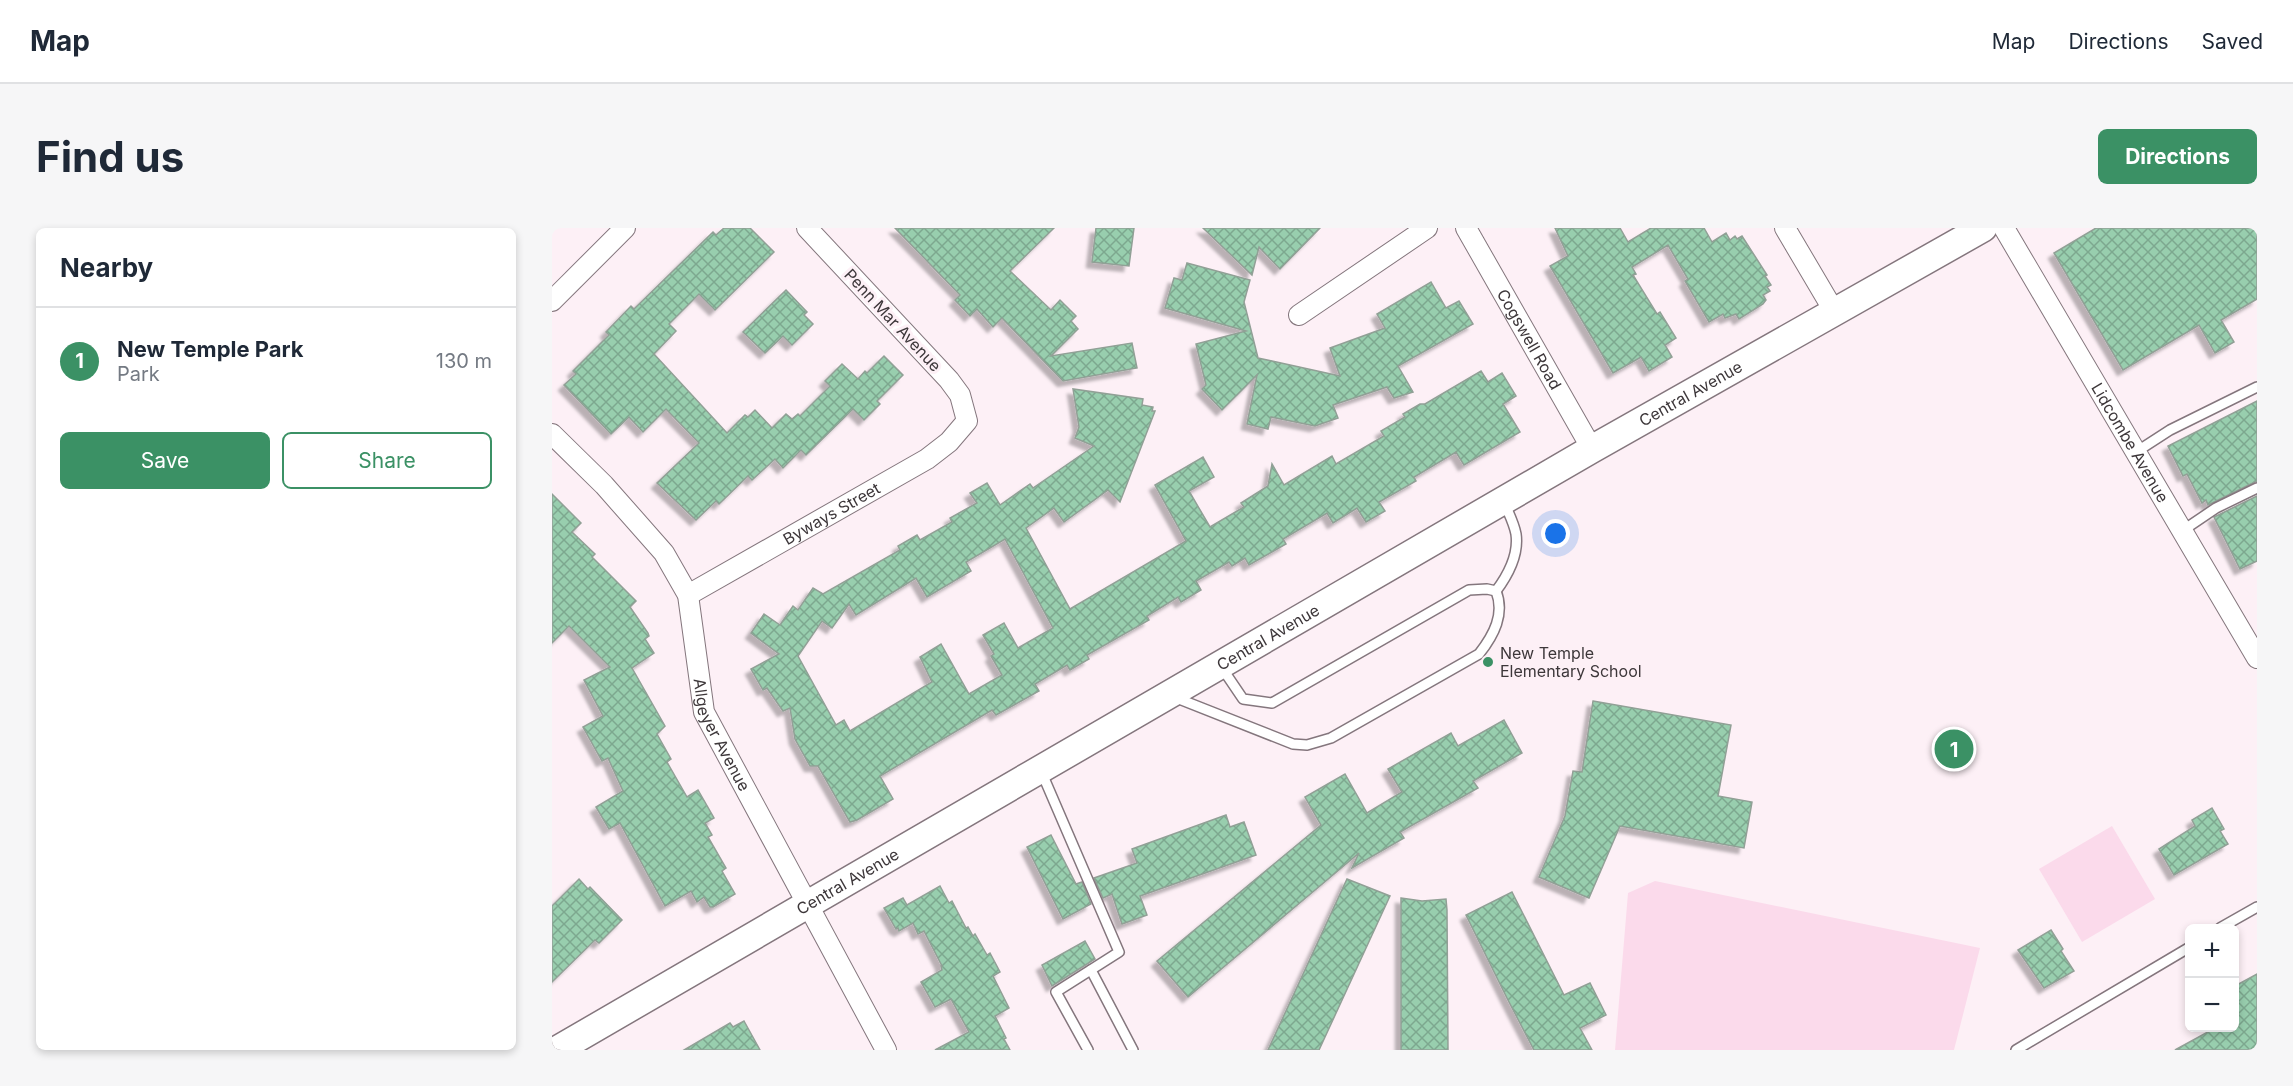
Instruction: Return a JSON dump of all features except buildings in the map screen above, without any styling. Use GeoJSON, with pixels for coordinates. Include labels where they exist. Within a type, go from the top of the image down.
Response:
{"type":"FeatureCollection","features":[{"type":"Feature","properties":{"kind":"street"},"geometry":{"type":"LineString","coordinates":[[552,301],[626,228]]}},
{"type":"Feature","properties":{"kind":"street","name":"Penn Mar Avenue"},"geometry":{"type":"LineString","coordinates":[[807,228],[949,380],[960,395],[967,421]]}},
{"type":"Feature","properties":{"kind":"street"},"geometry":{"type":"LineString","coordinates":[[1299,315],[1427,228]]}},
{"type":"Feature","properties":{"kind":"street","name":"Cogswell Road"},"geometry":{"type":"LineString","coordinates":[[1466,228],[1592,449]]}},
{"type":"Feature","properties":{"kind":"street"},"geometry":{"type":"LineString","coordinates":[[1785,228],[1834,311]]}},
{"type":"Feature","properties":{"kind":"street","name":"Central Avenue"},"geometry":{"type":"LineString","coordinates":[[556,1050],[1592,449],[1983,228]]}},
{"type":"Feature","properties":{"kind":"street","name":"Lidcombe Avenue"},"geometry":{"type":"LineString","coordinates":[[2004,228],[2257,658]]}},
{"type":"Feature","properties":{"kind":"street","name":"Byways Street"},"geometry":{"type":"LineString","coordinates":[[688,595],[927,459],[949,442],[967,421]]}},
{"type":"Feature","properties":{"kind":"street","name":"Allgeyer Avenue"},"geometry":{"type":"LineString","coordinates":[[552,434],[604,485],[664,553],[688,595],[704,712],[886,1050]]}},
{"type":"Feature","properties":{"kind":"lane"},"geometry":{"type":"LineString","coordinates":[[2136,452],[2170,430],[2257,387]]}},
{"type":"Feature","properties":{"kind":"lane"},"geometry":{"type":"LineString","coordinates":[[2182,531],[2216,508],[2257,488]]}},
{"type":"Feature","properties":{"kind":"lane"},"geometry":{"type":"LineString","coordinates":[[1496,591],[1509,574],[1514,558],[1516,534],[1503,501]]}},
{"type":"Feature","properties":{"kind":"lane"},"geometry":{"type":"LineString","coordinates":[[1221,665],[1243,699],[1272,703],[1469,590],[1496,591]]}},
{"type":"Feature","properties":{"kind":"lane"},"geometry":{"type":"LineString","coordinates":[[1169,695],[1293,744],[1307,745],[1331,738],[1479,654],[1489,642],[1499,619],[1500,602],[1496,591]]}},
{"type":"Feature","properties":{"kind":"lane"},"geometry":{"type":"LineString","coordinates":[[1041,769],[1119,952],[1056,992],[1088,1050]]}},
{"type":"Feature","properties":{"kind":"lane"},"geometry":{"type":"LineString","coordinates":[[2227,924],[2257,907]]}},
{"type":"Feature","properties":{"kind":"lane"},"geometry":{"type":"LineString","coordinates":[[2016,1050],[2185,950]]}},
{"type":"Feature","properties":{"kind":"lane"},"geometry":{"type":"LineString","coordinates":[[1091,970],[1133,1050]]}},
{"type":"Feature","properties":{"kind":"shaded area"},"geometry":{"type":"Polygon","coordinates":[[[2112,826],[2155,899],[2082,942],[2039,869],[2112,826]]]}},
{"type":"Feature","properties":{"kind":"shaded area"},"geometry":{"type":"Polygon","coordinates":[[[1655,881],[1980,948],[1954,1050],[1615,1050],[1628,893],[1655,881]]]}},
{"type":"Feature","properties":{"kind":"place","name":"New Temple Elementary School"},"geometry":{"type":"Point","coordinates":[1488,662]}},
{"type":"Feature","properties":{"kind":"place","name":"New Temple Park"},"geometry":{"type":"Point","coordinates":[1954,749]}}]}
